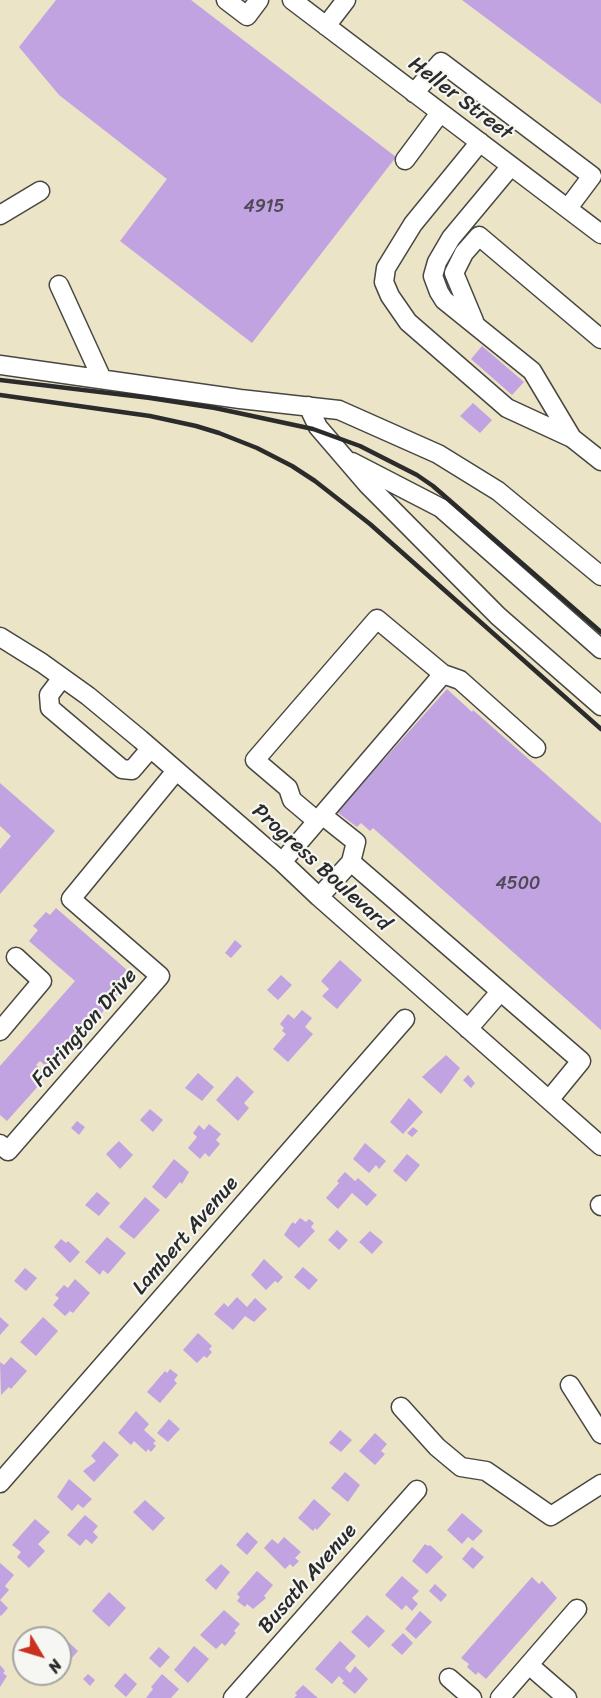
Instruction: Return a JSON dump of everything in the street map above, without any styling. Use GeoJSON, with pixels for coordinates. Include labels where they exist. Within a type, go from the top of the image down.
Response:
{"type":"FeatureCollection","features":[{"type":"Feature","properties":{"kind":"street"},"geometry":{"type":"LineString","coordinates":[[226,0],[247,16],[260,0]]}},
{"type":"Feature","properties":{"kind":"street","name":"Heller Street"},"geometry":{"type":"LineString","coordinates":[[292,0],[601,234]]}},
{"type":"Feature","properties":{"kind":"street"},"geometry":{"type":"LineString","coordinates":[[326,26],[346,0]]}},
{"type":"Feature","properties":{"kind":"street"},"geometry":{"type":"LineString","coordinates":[[414,93],[441,62],[592,176],[568,208]]}},
{"type":"Feature","properties":{"kind":"street"},"geometry":{"type":"LineString","coordinates":[[405,160],[440,113]]}},
{"type":"Feature","properties":{"kind":"street"},"geometry":{"type":"LineString","coordinates":[[480,142],[409,231],[386,268],[384,282],[390,296],[408,322],[507,408],[572,438],[601,461]]}},
{"type":"Feature","properties":{"kind":"street"},"geometry":{"type":"LineString","coordinates":[[512,166],[451,238],[434,269],[435,284],[444,300],[532,371],[572,438]]}},
{"type":"Feature","properties":{"kind":"street"},"geometry":{"type":"LineString","coordinates":[[0,215],[40,191]]}},
{"type":"Feature","properties":{"kind":"street"},"geometry":{"type":"LineString","coordinates":[[477,326],[462,296],[454,273],[464,252],[479,237],[601,339]]}},
{"type":"Feature","properties":{"kind":"street"},"geometry":{"type":"LineString","coordinates":[[59,285],[102,379]]}},
{"type":"Feature","properties":{"kind":"street"},"geometry":{"type":"LineString","coordinates":[[0,365],[339,410],[438,454],[498,490],[601,576]]}},
{"type":"Feature","properties":{"kind":"street"},"geometry":{"type":"LineString","coordinates":[[308,406],[318,427],[367,484],[498,616],[601,706]]}},
{"type":"Feature","properties":{"kind":"street"},"geometry":{"type":"LineString","coordinates":[[345,458],[441,508],[601,649]]}},
{"type":"Feature","properties":{"kind":"street"},"geometry":{"type":"LineString","coordinates":[[319,897],[351,862],[356,842],[292,800],[288,788],[255,760],[377,619],[443,674],[460,680],[536,748]]}},
{"type":"Feature","properties":{"kind":"street","name":"Progress Boulevard"},"geometry":{"type":"LineString","coordinates":[[0,638],[42,663],[88,696],[282,862],[601,1146]]}},
{"type":"Feature","properties":{"kind":"street"},"geometry":{"type":"LineString","coordinates":[[282,862],[443,674]]}},
{"type":"Feature","properties":{"kind":"street"},"geometry":{"type":"LineString","coordinates":[[62,678],[49,695],[50,708],[122,769],[132,770],[150,749]]}},
{"type":"Feature","properties":{"kind":"street","name":"Fairington Drive"},"geometry":{"type":"LineString","coordinates":[[0,1144],[8,1151],[160,976],[71,899],[176,771]]}},
{"type":"Feature","properties":{"kind":"street"},"geometry":{"type":"LineString","coordinates":[[351,862],[580,1060],[549,1100]]}},
{"type":"Feature","properties":{"kind":"street"},"geometry":{"type":"LineString","coordinates":[[0,1031],[42,981],[16,957]]}},
{"type":"Feature","properties":{"kind":"street"},"geometry":{"type":"LineString","coordinates":[[468,1029],[500,992]]}},
{"type":"Feature","properties":{"kind":"street","name":"Lambert Avenue"},"geometry":{"type":"LineString","coordinates":[[0,1482],[405,1019]]}},
{"type":"Feature","properties":{"kind":"street"},"geometry":{"type":"LineString","coordinates":[[570,1385],[601,1434]]}},
{"type":"Feature","properties":{"kind":"street"},"geometry":{"type":"LineString","coordinates":[[401,1407],[436,1447],[460,1467],[486,1471],[550,1516],[601,1484]]}},
{"type":"Feature","properties":{"kind":"street","name":"Busath Avenue"},"geometry":{"type":"LineString","coordinates":[[233,1698],[417,1490]]}},
{"type":"Feature","properties":{"kind":"street"},"geometry":{"type":"LineString","coordinates":[[500,1698],[577,1609]]}},
{"type":"Feature","properties":{"kind":"street"},"geometry":{"type":"LineString","coordinates":[[529,1665],[567,1698]]}},
{"type":"Feature","properties":{"kind":"street"},"geometry":{"type":"LineString","coordinates":[[448,1678],[472,1698]]}},
{"type":"Feature","properties":{"kind":"building"},"geometry":{"type":"Polygon","coordinates":[[[56,0],[191,0],[396,157],[252,343],[120,241],[167,179],[59,95],[19,47],[56,0]]]}},
{"type":"Feature","properties":{"kind":"building"},"geometry":{"type":"Polygon","coordinates":[[[462,0],[601,0],[601,104],[462,0]]]}},
{"type":"Feature","properties":{"kind":"building"},"geometry":{"type":"Polygon","coordinates":[[[482,346],[524,382],[512,395],[471,359],[482,346]]]}},
{"type":"Feature","properties":{"kind":"building"},"geometry":{"type":"Polygon","coordinates":[[[473,403],[492,420],[480,433],[460,416],[473,403]]]}},
{"type":"Feature","properties":{"kind":"building"},"geometry":{"type":"Polygon","coordinates":[[[447,689],[601,823],[601,1030],[373,828],[370,831],[361,823],[357,827],[337,812],[447,689]]]}},
{"type":"Feature","properties":{"kind":"building"},"geometry":{"type":"Polygon","coordinates":[[[0,783],[55,831],[0,894],[0,849],[11,836],[0,826],[0,783]]]}},
{"type":"Feature","properties":{"kind":"building"},"geometry":{"type":"Polygon","coordinates":[[[56,908],[127,970],[121,977],[128,983],[51,1071],[40,1061],[36,1065],[48,1075],[7,1121],[0,1115],[0,1066],[75,981],[29,941],[38,930],[33,926],[46,912],[50,915],[56,908]]]}},
{"type":"Feature","properties":{"kind":"building"},"geometry":{"type":"Polygon","coordinates":[[[235,940],[242,946],[231,958],[225,953],[235,940]]]}},
{"type":"Feature","properties":{"kind":"building"},"geometry":{"type":"Polygon","coordinates":[[[340,960],[362,980],[337,1009],[322,996],[329,989],[321,981],[340,960]]]}},
{"type":"Feature","properties":{"kind":"building"},"geometry":{"type":"Polygon","coordinates":[[[281,975],[292,985],[278,1000],[267,990],[281,975]]]}},
{"type":"Feature","properties":{"kind":"building"},"geometry":{"type":"Polygon","coordinates":[[[302,1010],[312,1018],[305,1027],[313,1034],[288,1062],[273,1049],[286,1034],[282,1031],[284,1028],[280,1024],[288,1014],[294,1019],[302,1010]]]}},
{"type":"Feature","properties":{"kind":"building"},"geometry":{"type":"Polygon","coordinates":[[[446,1055],[460,1068],[441,1094],[422,1077],[446,1055]]]}},
{"type":"Feature","properties":{"kind":"building"},"geometry":{"type":"Polygon","coordinates":[[[198,1073],[214,1087],[202,1101],[185,1088],[198,1073]]]}},
{"type":"Feature","properties":{"kind":"building"},"geometry":{"type":"Polygon","coordinates":[[[468,1075],[475,1083],[471,1088],[463,1080],[468,1075]]]}},
{"type":"Feature","properties":{"kind":"building"},"geometry":{"type":"Polygon","coordinates":[[[237,1076],[254,1092],[244,1103],[249,1108],[238,1121],[216,1100],[237,1076]]]}},
{"type":"Feature","properties":{"kind":"building"},"geometry":{"type":"Polygon","coordinates":[[[409,1098],[423,1112],[403,1134],[390,1122],[409,1098]]]}},
{"type":"Feature","properties":{"kind":"building"},"geometry":{"type":"Polygon","coordinates":[[[150,1109],[163,1120],[153,1132],[140,1120],[150,1109]]]}},
{"type":"Feature","properties":{"kind":"building"},"geometry":{"type":"Polygon","coordinates":[[[77,1121],[85,1127],[79,1135],[71,1128],[77,1121]]]}},
{"type":"Feature","properties":{"kind":"building"},"geometry":{"type":"Polygon","coordinates":[[[209,1124],[221,1134],[216,1140],[220,1144],[209,1157],[205,1153],[200,1159],[188,1148],[197,1137],[193,1133],[199,1125],[204,1130],[209,1124]]]}},
{"type":"Feature","properties":{"kind":"building"},"geometry":{"type":"Polygon","coordinates":[[[413,1127],[418,1131],[412,1137],[407,1133],[413,1127]]]}},
{"type":"Feature","properties":{"kind":"building"},"geometry":{"type":"Polygon","coordinates":[[[119,1141],[133,1155],[120,1169],[106,1154],[119,1141]]]}},
{"type":"Feature","properties":{"kind":"building"},"geometry":{"type":"Polygon","coordinates":[[[365,1143],[386,1161],[379,1169],[376,1165],[369,1173],[353,1159],[365,1143]]]}},
{"type":"Feature","properties":{"kind":"building"},"geometry":{"type":"Polygon","coordinates":[[[407,1154],[420,1165],[406,1182],[393,1171],[407,1154]]]}},
{"type":"Feature","properties":{"kind":"building"},"geometry":{"type":"Polygon","coordinates":[[[174,1159],[189,1172],[182,1184],[180,1182],[166,1199],[152,1187],[174,1159]]]}},
{"type":"Feature","properties":{"kind":"building"},"geometry":{"type":"Polygon","coordinates":[[[345,1172],[355,1181],[358,1178],[377,1195],[367,1206],[352,1193],[338,1209],[326,1198],[345,1172]]]}},
{"type":"Feature","properties":{"kind":"building"},"geometry":{"type":"Polygon","coordinates":[[[97,1192],[110,1203],[99,1216],[85,1205],[97,1192]]]}},
{"type":"Feature","properties":{"kind":"building"},"geometry":{"type":"Polygon","coordinates":[[[145,1197],[160,1210],[134,1239],[119,1227],[145,1197]]]}},
{"type":"Feature","properties":{"kind":"building"},"geometry":{"type":"Polygon","coordinates":[[[300,1218],[306,1222],[309,1219],[314,1223],[311,1227],[315,1231],[299,1248],[284,1235],[291,1224],[293,1222],[295,1224],[300,1218]]]}},
{"type":"Feature","properties":{"kind":"building"},"geometry":{"type":"Polygon","coordinates":[[[337,1230],[348,1240],[339,1250],[328,1240],[337,1230]]]}},
{"type":"Feature","properties":{"kind":"building"},"geometry":{"type":"Polygon","coordinates":[[[370,1231],[383,1242],[372,1254],[359,1242],[370,1231]]]}},
{"type":"Feature","properties":{"kind":"building"},"geometry":{"type":"Polygon","coordinates":[[[107,1237],[126,1253],[108,1274],[103,1270],[100,1275],[85,1262],[107,1237]]]}},
{"type":"Feature","properties":{"kind":"building"},"geometry":{"type":"Polygon","coordinates":[[[61,1239],[66,1243],[68,1241],[80,1252],[70,1263],[54,1247],[61,1239]]]}},
{"type":"Feature","properties":{"kind":"building"},"geometry":{"type":"Polygon","coordinates":[[[264,1259],[283,1277],[266,1290],[251,1275],[264,1259]]]}},
{"type":"Feature","properties":{"kind":"building"},"geometry":{"type":"Polygon","coordinates":[[[303,1267],[318,1280],[309,1290],[294,1277],[303,1267]]]}},
{"type":"Feature","properties":{"kind":"building"},"geometry":{"type":"Polygon","coordinates":[[[25,1268],[37,1278],[26,1291],[14,1281],[25,1268]]]}},
{"type":"Feature","properties":{"kind":"building"},"geometry":{"type":"Polygon","coordinates":[[[75,1279],[90,1293],[73,1313],[70,1311],[65,1316],[53,1305],[59,1298],[55,1295],[64,1285],[68,1288],[75,1279]]]}},
{"type":"Feature","properties":{"kind":"building"},"geometry":{"type":"Polygon","coordinates":[[[237,1297],[247,1307],[255,1298],[267,1309],[254,1322],[245,1316],[233,1330],[214,1314],[224,1303],[228,1307],[237,1297]]]}},
{"type":"Feature","properties":{"kind":"building"},"geometry":{"type":"Polygon","coordinates":[[[0,1317],[9,1325],[0,1335],[0,1317]]]}},
{"type":"Feature","properties":{"kind":"building"},"geometry":{"type":"Polygon","coordinates":[[[43,1317],[58,1331],[36,1356],[20,1342],[43,1317]]]}},
{"type":"Feature","properties":{"kind":"building"},"geometry":{"type":"Polygon","coordinates":[[[198,1333],[212,1346],[209,1349],[212,1352],[207,1358],[204,1356],[197,1363],[183,1350],[198,1333]]]}},
{"type":"Feature","properties":{"kind":"building"},"geometry":{"type":"Polygon","coordinates":[[[11,1357],[27,1371],[11,1389],[9,1387],[1,1395],[0,1362],[4,1365],[11,1357]]]}},
{"type":"Feature","properties":{"kind":"building"},"geometry":{"type":"Polygon","coordinates":[[[170,1369],[178,1375],[174,1380],[177,1383],[160,1403],[147,1392],[165,1371],[167,1373],[170,1369]]]}},
{"type":"Feature","properties":{"kind":"building"},"geometry":{"type":"Polygon","coordinates":[[[136,1411],[149,1424],[144,1430],[156,1441],[153,1443],[156,1446],[151,1452],[148,1449],[146,1452],[134,1441],[131,1445],[118,1433],[136,1411]]]}},
{"type":"Feature","properties":{"kind":"building"},"geometry":{"type":"Polygon","coordinates":[[[169,1419],[180,1429],[168,1442],[157,1433],[169,1419]]]}},
{"type":"Feature","properties":{"kind":"building"},"geometry":{"type":"Polygon","coordinates":[[[340,1430],[352,1440],[341,1452],[329,1443],[340,1430]]]}},
{"type":"Feature","properties":{"kind":"building"},"geometry":{"type":"Polygon","coordinates":[[[375,1433],[387,1444],[381,1451],[385,1454],[375,1465],[359,1451],[375,1433]]]}},
{"type":"Feature","properties":{"kind":"building"},"geometry":{"type":"Polygon","coordinates":[[[104,1441],[119,1455],[94,1482],[83,1471],[96,1461],[91,1456],[104,1441]]]}},
{"type":"Feature","properties":{"kind":"building"},"geometry":{"type":"Polygon","coordinates":[[[345,1472],[360,1485],[348,1502],[331,1488],[345,1472]]]}},
{"type":"Feature","properties":{"kind":"building"},"geometry":{"type":"Polygon","coordinates":[[[69,1479],[92,1499],[83,1508],[78,1504],[72,1511],[57,1497],[69,1479]]]}},
{"type":"Feature","properties":{"kind":"building"},"geometry":{"type":"Polygon","coordinates":[[[314,1499],[331,1514],[317,1530],[315,1528],[313,1531],[298,1518],[314,1499]]]}},
{"type":"Feature","properties":{"kind":"building"},"geometry":{"type":"Polygon","coordinates":[[[145,1500],[165,1518],[153,1531],[133,1512],[145,1500]]]}},
{"type":"Feature","properties":{"kind":"building"},"geometry":{"type":"Polygon","coordinates":[[[462,1513],[483,1531],[473,1541],[468,1537],[462,1544],[447,1530],[462,1513]]]}},
{"type":"Feature","properties":{"kind":"building"},"geometry":{"type":"Polygon","coordinates":[[[85,1515],[98,1526],[93,1532],[98,1537],[92,1544],[86,1539],[80,1546],[67,1535],[85,1515]]]}},
{"type":"Feature","properties":{"kind":"building"},"geometry":{"type":"Polygon","coordinates":[[[35,1519],[50,1532],[38,1544],[45,1551],[29,1568],[17,1557],[21,1552],[12,1545],[35,1519]]]}},
{"type":"Feature","properties":{"kind":"building"},"geometry":{"type":"Polygon","coordinates":[[[247,1532],[258,1542],[247,1555],[236,1545],[247,1532]]]}},
{"type":"Feature","properties":{"kind":"building"},"geometry":{"type":"Polygon","coordinates":[[[284,1537],[301,1552],[295,1558],[299,1561],[293,1567],[290,1564],[285,1569],[264,1548],[272,1539],[278,1544],[284,1537]]]}},
{"type":"Feature","properties":{"kind":"building"},"geometry":{"type":"Polygon","coordinates":[[[425,1544],[430,1545],[443,1557],[427,1574],[412,1561],[425,1544]]]}},
{"type":"Feature","properties":{"kind":"building"},"geometry":{"type":"Polygon","coordinates":[[[472,1547],[484,1557],[473,1569],[462,1559],[472,1547]]]}},
{"type":"Feature","properties":{"kind":"building"},"geometry":{"type":"Polygon","coordinates":[[[0,1563],[14,1575],[5,1586],[9,1590],[0,1600],[0,1563]]]}},
{"type":"Feature","properties":{"kind":"building"},"geometry":{"type":"Polygon","coordinates":[[[221,1564],[230,1572],[216,1590],[205,1580],[221,1564]]]}},
{"type":"Feature","properties":{"kind":"building"},"geometry":{"type":"Polygon","coordinates":[[[257,1571],[273,1585],[264,1596],[266,1598],[253,1609],[237,1601],[240,1597],[237,1594],[257,1571]]]}},
{"type":"Feature","properties":{"kind":"building"},"geometry":{"type":"Polygon","coordinates":[[[402,1576],[419,1591],[412,1598],[418,1604],[412,1611],[406,1605],[402,1610],[385,1595],[402,1576]]]}},
{"type":"Feature","properties":{"kind":"building"},"geometry":{"type":"Polygon","coordinates":[[[532,1577],[539,1584],[542,1581],[557,1598],[486,1679],[478,1672],[476,1675],[467,1667],[469,1664],[461,1658],[532,1577]]]}},
{"type":"Feature","properties":{"kind":"building"},"geometry":{"type":"Polygon","coordinates":[[[435,1584],[447,1595],[441,1602],[429,1591],[435,1584]]]}},
{"type":"Feature","properties":{"kind":"building"},"geometry":{"type":"Polygon","coordinates":[[[109,1592],[126,1608],[109,1627],[92,1611],[109,1592]]]}},
{"type":"Feature","properties":{"kind":"building"},"geometry":{"type":"Polygon","coordinates":[[[0,1600],[8,1608],[1,1616],[0,1615],[0,1600]]]}},
{"type":"Feature","properties":{"kind":"building"},"geometry":{"type":"Polygon","coordinates":[[[224,1610],[240,1624],[225,1646],[222,1643],[216,1649],[200,1635],[224,1610]]]}},
{"type":"Feature","properties":{"kind":"building"},"geometry":{"type":"Polygon","coordinates":[[[420,1611],[432,1622],[416,1639],[405,1629],[420,1611]]]}},
{"type":"Feature","properties":{"kind":"building"},"geometry":{"type":"Polygon","coordinates":[[[367,1615],[385,1631],[369,1648],[351,1632],[367,1615]]]}},
{"type":"Feature","properties":{"kind":"building"},"geometry":{"type":"Polygon","coordinates":[[[403,1633],[413,1643],[402,1655],[391,1645],[403,1633]]]}},
{"type":"Feature","properties":{"kind":"building"},"geometry":{"type":"Polygon","coordinates":[[[340,1641],[356,1656],[345,1668],[350,1673],[355,1666],[368,1679],[355,1694],[342,1683],[344,1681],[339,1676],[332,1684],[315,1669],[340,1641]]]}},
{"type":"Feature","properties":{"kind":"building"},"geometry":{"type":"Polygon","coordinates":[[[72,1645],[78,1651],[72,1658],[72,1645]]]}},
{"type":"Feature","properties":{"kind":"building"},"geometry":{"type":"Polygon","coordinates":[[[194,1646],[209,1659],[188,1683],[174,1670],[194,1646]]]}},
{"type":"Feature","properties":{"kind":"building"},"geometry":{"type":"Polygon","coordinates":[[[159,1647],[170,1657],[160,1668],[149,1658],[159,1647]]]}},
{"type":"Feature","properties":{"kind":"building"},"geometry":{"type":"Polygon","coordinates":[[[0,1665],[7,1676],[0,1687],[0,1665]]]}},
{"type":"Feature","properties":{"kind":"building"},"geometry":{"type":"Polygon","coordinates":[[[125,1673],[137,1684],[126,1697],[114,1686],[125,1673]]]}},
{"type":"Feature","properties":{"kind":"building"},"geometry":{"type":"Polygon","coordinates":[[[88,1674],[95,1680],[90,1686],[83,1679],[88,1674]]]}},
{"type":"Feature","properties":{"kind":"building"},"geometry":{"type":"Polygon","coordinates":[[[162,1674],[179,1689],[171,1698],[146,1698],[153,1689],[151,1687],[162,1674]]]}},
{"type":"Feature","properties":{"kind":"building"},"geometry":{"type":"Polygon","coordinates":[[[303,1685],[318,1698],[294,1698],[297,1695],[295,1693],[303,1685]]]}},
{"type":"Feature","properties":{"kind":"railway"},"geometry":{"type":"LineString","coordinates":[[0,380],[215,408],[313,429],[360,446],[417,475],[433,486],[601,632]]}},
{"type":"Feature","properties":{"kind":"railway"},"geometry":{"type":"LineString","coordinates":[[0,395],[150,416],[196,426],[257,448],[292,466],[370,524],[601,729]]}}]}
